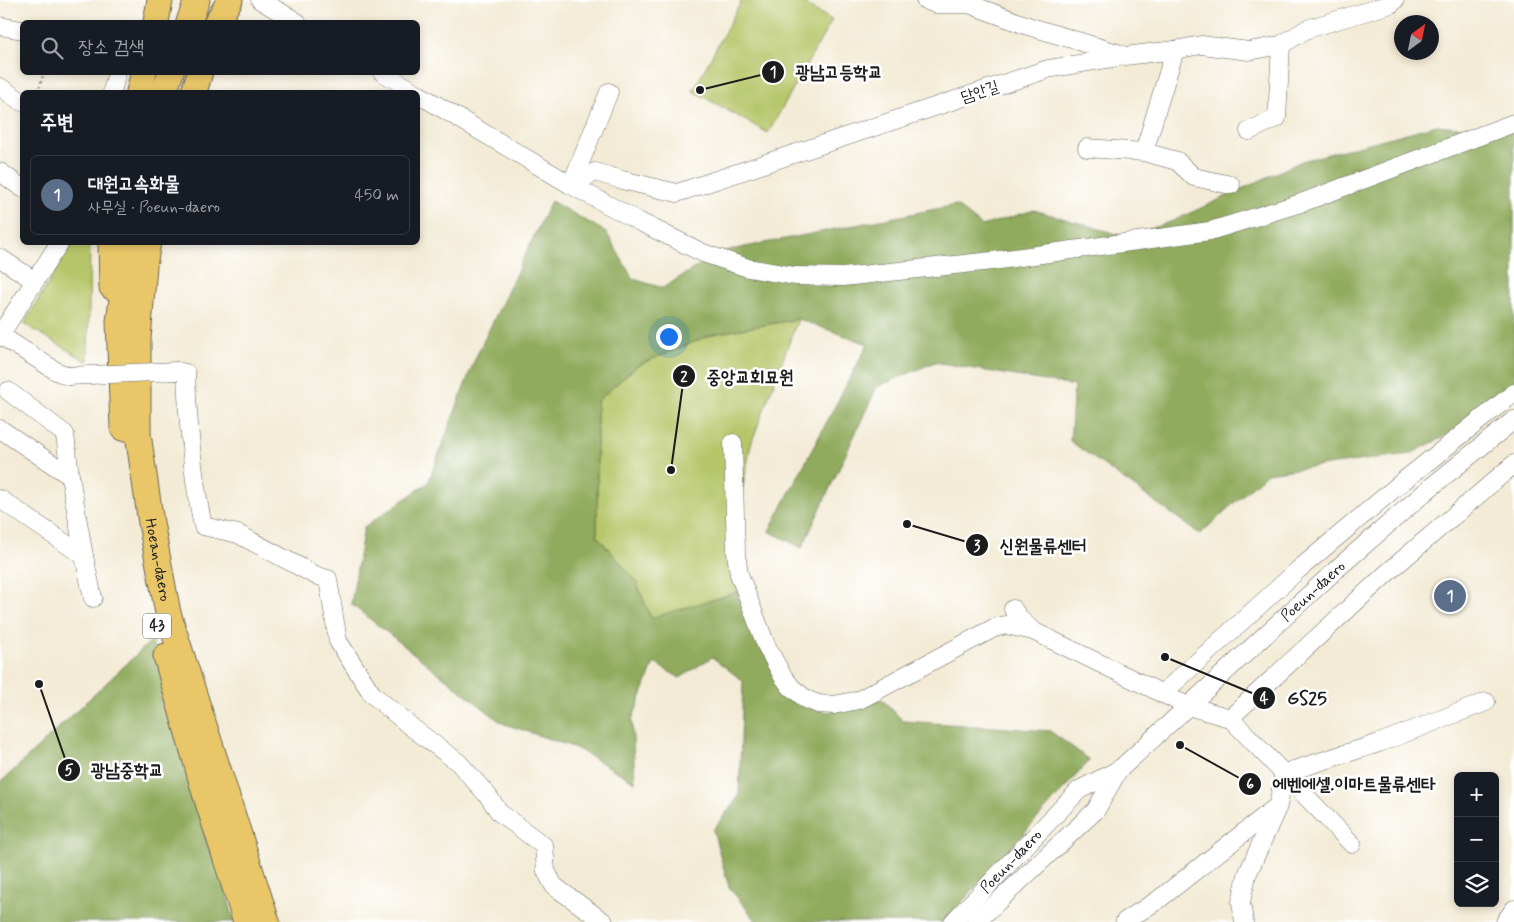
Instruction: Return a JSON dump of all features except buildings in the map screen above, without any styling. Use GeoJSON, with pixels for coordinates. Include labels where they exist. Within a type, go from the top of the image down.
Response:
{"type":"FeatureCollection","features":[{"type":"Feature","properties":{"kind":"highway"},"geometry":{"type":"LineString","coordinates":[[156,20],[160,0]]}},
{"type":"Feature","properties":{"kind":"highway"},"geometry":{"type":"LineString","coordinates":[[192,20],[213,8]]}},
{"type":"Feature","properties":{"kind":"highway"},"geometry":{"type":"LineString","coordinates":[[140,90],[143,75]]}},
{"type":"Feature","properties":{"kind":"highway"},"geometry":{"type":"LineString","coordinates":[[165,90],[170,75]]}},
{"type":"Feature","properties":{"kind":"highway"},"geometry":{"type":"LineString","coordinates":[[181,90],[186,75]]}},
{"type":"Feature","properties":{"kind":"highway"},"geometry":{"type":"LineString","coordinates":[[195,90],[199,75]]}},
{"type":"Feature","properties":{"kind":"highway"},"geometry":{"type":"LineString","coordinates":[[111,245],[111,284],[119,321]]}},
{"type":"Feature","properties":{"kind":"highway","name":"Hoean-daero"},"geometry":{"type":"LineString","coordinates":[[130,245],[119,321],[121,394],[124,444],[138,542],[152,606],[184,722],[246,922]]}},
{"type":"Feature","properties":{"kind":"highway","name":"Hoean-daero"},"geometry":{"type":"LineString","coordinates":[[148,245],[138,339],[138,434],[151,523],[168,612],[267,922]]}},
{"type":"Feature","properties":{"kind":"highway"},"geometry":{"type":"LineString","coordinates":[[138,339],[154,275],[159,245]]}},
{"type":"Feature","properties":{"kind":"street"},"geometry":{"type":"LineString","coordinates":[[260,0],[294,20]]}},
{"type":"Feature","properties":{"kind":"street"},"geometry":{"type":"LineString","coordinates":[[925,0],[935,4],[969,4],[1028,26],[1125,56]]}},
{"type":"Feature","properties":{"kind":"street","name":"담안길"},"geometry":{"type":"LineString","coordinates":[[571,185],[595,172],[677,193],[1048,69],[1175,50],[1201,44],[1249,50],[1281,45],[1307,29],[1391,4],[1395,0]]}},
{"type":"Feature","properties":{"kind":"street"},"geometry":{"type":"LineString","coordinates":[[0,26],[20,30]]}},
{"type":"Feature","properties":{"kind":"street"},"geometry":{"type":"LineString","coordinates":[[1249,132],[1277,118],[1281,45]]}},
{"type":"Feature","properties":{"kind":"street"},"geometry":{"type":"LineString","coordinates":[[1144,152],[1175,50]]}},
{"type":"Feature","properties":{"kind":"street"},"geometry":{"type":"LineString","coordinates":[[112,90],[116,75]]}},
{"type":"Feature","properties":{"kind":"street"},"geometry":{"type":"LineString","coordinates":[[387,75],[411,90]]}},
{"type":"Feature","properties":{"kind":"street"},"geometry":{"type":"LineString","coordinates":[[0,87],[20,101]]}},
{"type":"Feature","properties":{"kind":"street"},"geometry":{"type":"LineString","coordinates":[[571,185],[609,92]]}},
{"type":"Feature","properties":{"kind":"street"},"geometry":{"type":"LineString","coordinates":[[420,95],[571,185],[703,253],[748,268],[796,276],[843,277],[992,260],[1210,231],[1301,203],[1514,124]]}},
{"type":"Feature","properties":{"kind":"street"},"geometry":{"type":"LineString","coordinates":[[1086,148],[1144,152],[1177,161],[1194,177],[1231,185]]}},
{"type":"Feature","properties":{"kind":"street"},"geometry":{"type":"LineString","coordinates":[[0,172],[20,187]]}},
{"type":"Feature","properties":{"kind":"street"},"geometry":{"type":"LineString","coordinates":[[58,245],[0,335],[56,371],[68,376],[177,371],[186,373],[194,487],[203,526],[238,534],[315,575],[328,579],[338,641],[372,694],[459,763],[488,796],[500,813],[544,846],[546,871],[554,886],[604,922]]}},
{"type":"Feature","properties":{"kind":"street"},"geometry":{"type":"LineString","coordinates":[[0,258],[35,281]]}},
{"type":"Feature","properties":{"kind":"street"},"geometry":{"type":"LineString","coordinates":[[8,391],[65,434],[70,476],[93,598]]}},
{"type":"Feature","properties":{"kind":"street"},"geometry":{"type":"LineString","coordinates":[[1162,694],[1305,564],[1402,482],[1514,393]]}},
{"type":"Feature","properties":{"kind":"street","name":"Poeun-daero"},"geometry":{"type":"LineString","coordinates":[[953,922],[1079,790],[1120,769],[1339,567],[1431,487],[1514,420]]}},
{"type":"Feature","properties":{"kind":"street"},"geometry":{"type":"LineString","coordinates":[[0,429],[70,476]]}},
{"type":"Feature","properties":{"kind":"street"},"geometry":{"type":"LineString","coordinates":[[733,443],[736,553],[739,574],[766,645],[782,675],[806,699],[818,704],[834,705],[859,700],[994,628],[1006,625],[1032,631],[1188,706],[1230,718],[1352,844]]}},
{"type":"Feature","properties":{"kind":"street"},"geometry":{"type":"LineString","coordinates":[[1230,718],[1386,574],[1514,464]]}},
{"type":"Feature","properties":{"kind":"street"},"geometry":{"type":"LineString","coordinates":[[0,499],[84,556]]}},
{"type":"Feature","properties":{"kind":"street"},"geometry":{"type":"LineString","coordinates":[[1013,609],[1032,631]]}},
{"type":"Feature","properties":{"kind":"street"},"geometry":{"type":"LineString","coordinates":[[1284,773],[1379,743],[1486,702]]}},
{"type":"Feature","properties":{"kind":"street","name":"Poeun-daero"},"geometry":{"type":"LineString","coordinates":[[976,922],[995,914],[1096,810],[1120,769]]}},
{"type":"Feature","properties":{"kind":"street"},"geometry":{"type":"LineString","coordinates":[[1244,922],[1241,902],[1247,875],[1278,806],[1284,773]]}},
{"type":"Feature","properties":{"kind":"street"},"geometry":{"type":"LineString","coordinates":[[1126,921],[1158,900],[1278,806]]}},
{"type":"Feature","properties":{"kind":"street"},"geometry":{"type":"LineString","coordinates":[[1505,922],[1514,909]]}},
{"type":"Feature","properties":{"kind":"path"},"geometry":{"type":"LineString","coordinates":[[39,90],[43,75]]}},
{"type":"Feature","properties":{"kind":"green space"},"geometry":{"type":"Polygon","coordinates":[[[742,0],[797,0],[832,20],[768,133],[693,91],[742,0]]]}},
{"type":"Feature","properties":{"kind":"green space"},"geometry":{"type":"Polygon","coordinates":[[[1437,125],[1514,132],[1514,385],[1455,431],[1410,454],[1267,473],[1200,534],[1070,441],[1074,386],[935,362],[877,387],[802,548],[769,531],[868,344],[798,319],[713,334],[638,365],[597,401],[597,536],[636,581],[651,618],[738,592],[780,687],[800,706],[828,712],[882,699],[903,721],[1050,731],[1090,760],[944,922],[757,922],[729,887],[713,830],[739,796],[743,681],[712,657],[680,678],[654,663],[632,720],[635,782],[576,748],[502,723],[351,604],[364,527],[428,483],[474,361],[551,201],[606,232],[633,279],[663,288],[720,252],[956,205],[982,226],[1034,210],[1127,237],[1173,221],[1302,161],[1437,125]]]}},
{"type":"Feature","properties":{"kind":"green space"},"geometry":{"type":"Polygon","coordinates":[[[71,245],[90,245],[88,362],[24,324],[71,245]]]}},
{"type":"Feature","properties":{"kind":"green space"},"geometry":{"type":"Polygon","coordinates":[[[798,319],[751,444],[741,497],[738,592],[651,619],[636,581],[597,536],[597,401],[638,365],[713,334],[798,319]]]}},
{"type":"Feature","properties":{"kind":"green space"},"geometry":{"type":"Polygon","coordinates":[[[152,640],[235,922],[0,922],[0,783],[152,640]]]}},
{"type":"Feature","properties":{"kind":"place","name":"광남고등학교"},"geometry":{"type":"Point","coordinates":[700,90]}},
{"type":"Feature","properties":{"kind":"place","name":"중앙교회묘원"},"geometry":{"type":"Point","coordinates":[671,470]}},
{"type":"Feature","properties":{"kind":"place","name":"신원물류센터"},"geometry":{"type":"Point","coordinates":[907,524]}},
{"type":"Feature","properties":{"kind":"place","name":"대원고속화물"},"geometry":{"type":"Point","coordinates":[1450,596]}},
{"type":"Feature","properties":{"kind":"place","name":"GS25"},"geometry":{"type":"Point","coordinates":[1165,657]}},
{"type":"Feature","properties":{"kind":"place","name":"광남중학교"},"geometry":{"type":"Point","coordinates":[39,684]}},
{"type":"Feature","properties":{"kind":"place","name":"에벤에셀.이마트물류센타"},"geometry":{"type":"Point","coordinates":[1180,745]}}]}
